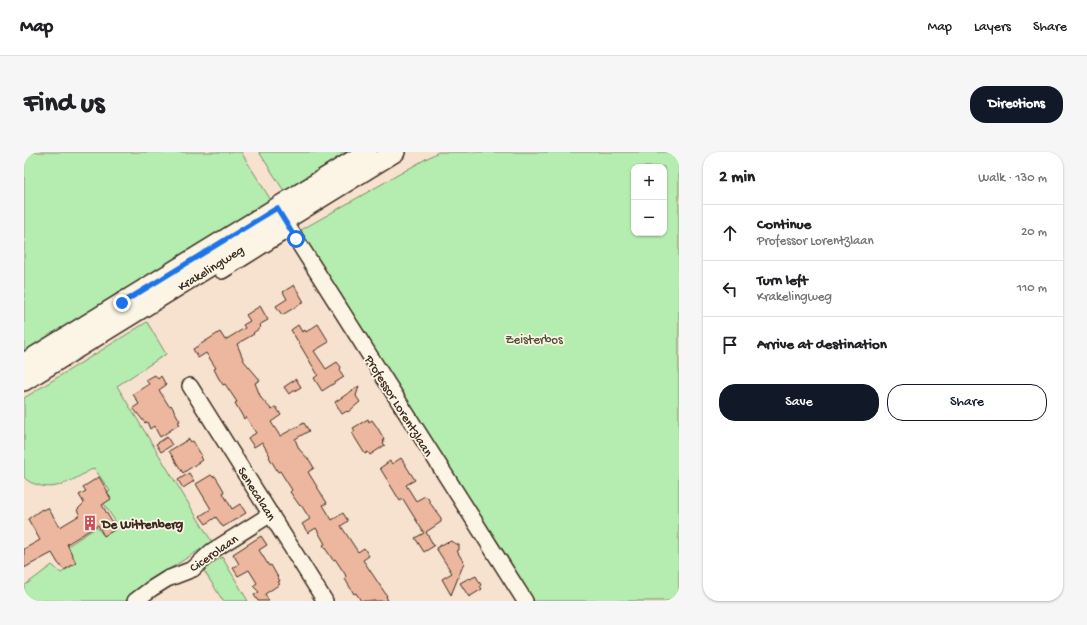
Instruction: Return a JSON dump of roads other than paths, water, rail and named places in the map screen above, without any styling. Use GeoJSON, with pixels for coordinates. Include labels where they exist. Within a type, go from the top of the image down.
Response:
{"type":"FeatureCollection","features":[{"type":"Feature","properties":{"kind":"main road","name":"Krakelingweg"},"geometry":{"type":"LineString","coordinates":[[24,363],[283,219],[367,152]]}},
{"type":"Feature","properties":{"kind":"main road","name":"Krakelingweg"},"geometry":{"type":"LineString","coordinates":[[24,381],[283,219],[395,152]]}},
{"type":"Feature","properties":{"kind":"street","name":"Krakelingweg"},"geometry":{"type":"LineString","coordinates":[[222,271],[283,219]]}},
{"type":"Feature","properties":{"kind":"street","name":"Professor Lorentzlaan"},"geometry":{"type":"LineString","coordinates":[[283,219],[525,601]]}},
{"type":"Feature","properties":{"kind":"street","name":"Senecalaan"},"geometry":{"type":"LineString","coordinates":[[190,386],[325,601]]}},
{"type":"Feature","properties":{"kind":"street","name":"Cicerolaan"},"geometry":{"type":"LineString","coordinates":[[135,601],[150,589],[167,579],[193,569],[212,551],[271,514]]}},
{"type":"Feature","properties":{"kind":"place","name":"De Wittenberg"},"geometry":{"type":"Point","coordinates":[90,523]}},
{"type":"Feature","properties":{"kind":"park label","name":"Zeisterbos"},"geometry":{"type":"Point","coordinates":[534,338]}}]}
